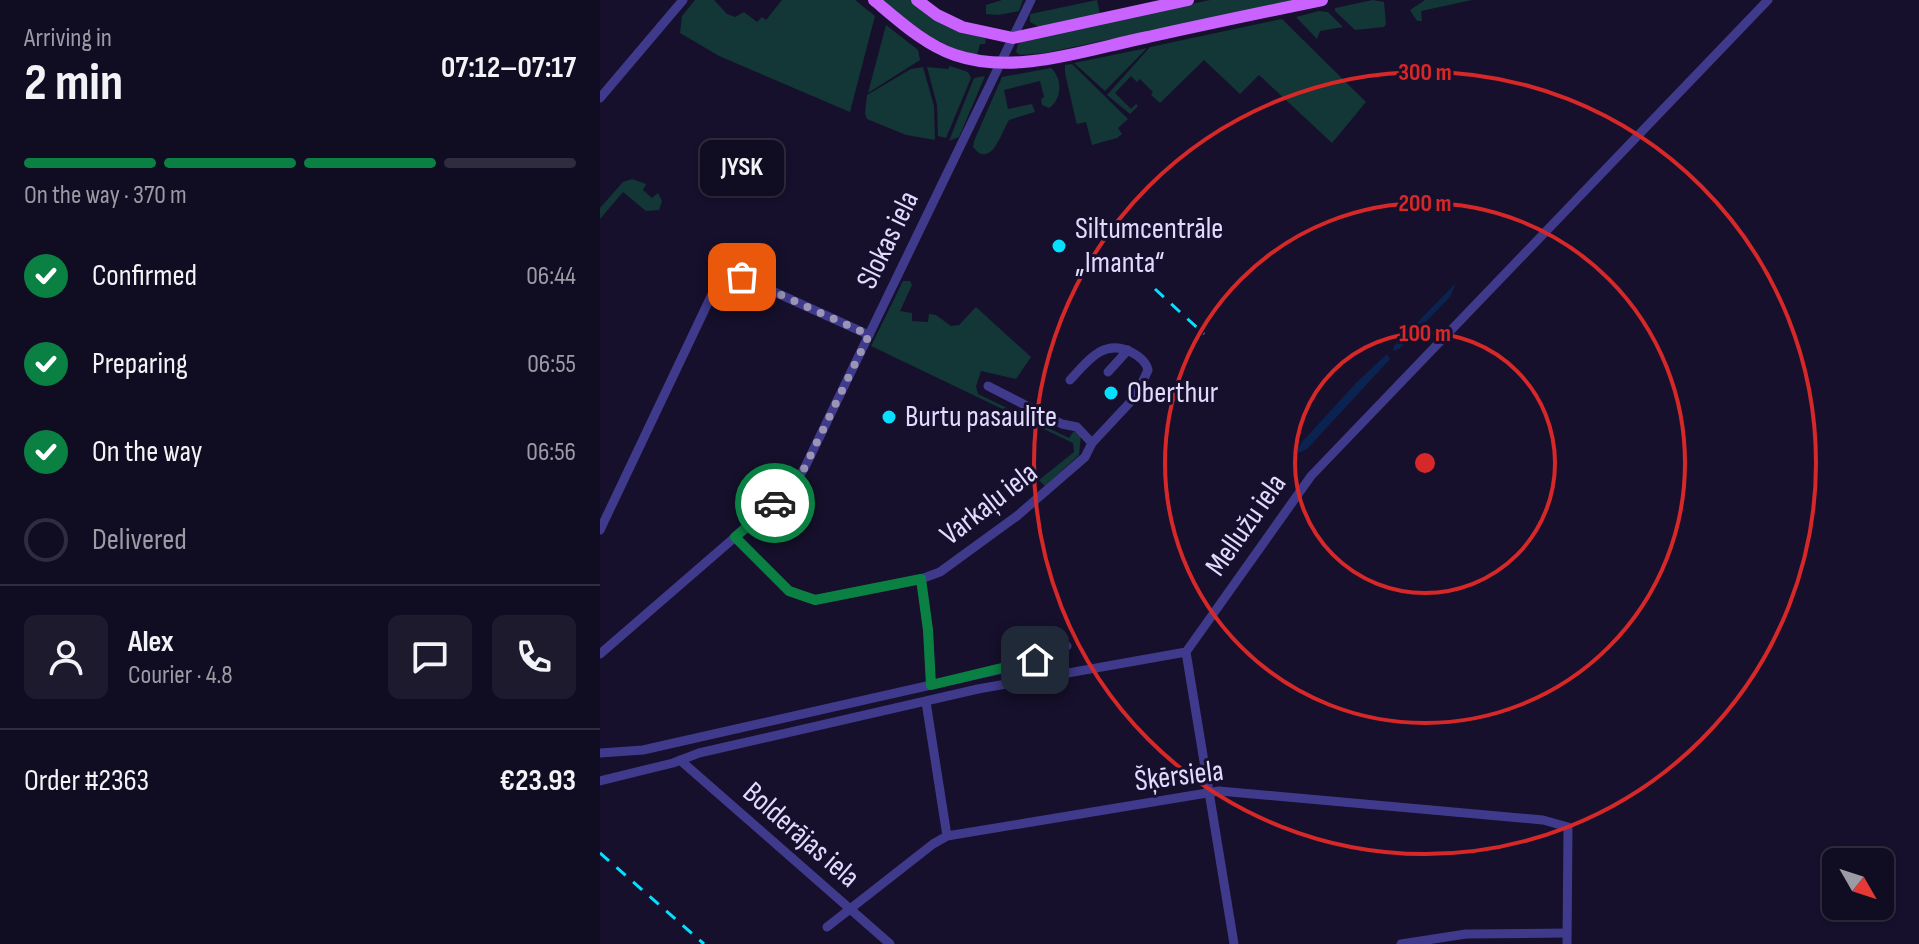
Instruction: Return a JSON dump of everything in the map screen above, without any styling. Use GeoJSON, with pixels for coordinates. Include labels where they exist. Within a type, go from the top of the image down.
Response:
{"type":"FeatureCollection","features":[{"type":"Feature","properties":{"kind":"main road"},"geometry":{"type":"LineString","coordinates":[[874,0],[945,51],[979,61],[1001,62],[1043,58],[1322,0]]}},
{"type":"Feature","properties":{"kind":"main road"},"geometry":{"type":"LineString","coordinates":[[917,0],[937,15],[962,27],[1013,38],[1188,0]]}},
{"type":"Feature","properties":{"kind":"street"},"geometry":{"type":"LineString","coordinates":[[600,98],[683,0]]}},
{"type":"Feature","properties":{"kind":"street","name":"Slokas iela"},"geometry":{"type":"LineString","coordinates":[[600,654],[797,480],[1031,0]]}},
{"type":"Feature","properties":{"kind":"street","name":"Mellužu iela"},"geometry":{"type":"LineString","coordinates":[[1186,652],[1311,476],[1768,0]]}},
{"type":"Feature","properties":{"kind":"street"},"geometry":{"type":"LineString","coordinates":[[600,530],[724,269],[869,335]]}},
{"type":"Feature","properties":{"kind":"street"},"geometry":{"type":"LineString","coordinates":[[1070,380],[1095,353],[1122,347],[1128,350],[1108,372]]}},
{"type":"Feature","properties":{"kind":"street","name":"Varkaļu iela"},"geometry":{"type":"LineString","coordinates":[[735,537],[789,591],[815,600],[921,579],[952,564],[1017,516],[1085,457],[1092,443],[1128,404],[1145,380],[1148,370],[1146,363],[1128,350]]}},
{"type":"Feature","properties":{"kind":"street"},"geometry":{"type":"LineString","coordinates":[[988,386],[1062,424],[1077,427],[1092,443]]}},
{"type":"Feature","properties":{"kind":"street"},"geometry":{"type":"LineString","coordinates":[[921,579],[931,685]]}},
{"type":"Feature","properties":{"kind":"street"},"geometry":{"type":"LineString","coordinates":[[600,753],[643,750],[931,685],[1035,660],[1067,646]]}},
{"type":"Feature","properties":{"kind":"street"},"geometry":{"type":"LineString","coordinates":[[600,781],[699,753],[1035,678],[1186,652],[1234,944]]}},
{"type":"Feature","properties":{"kind":"street"},"geometry":{"type":"LineString","coordinates":[[926,702],[947,836]]}},
{"type":"Feature","properties":{"kind":"street","name":"Bolderājas iela"},"geometry":{"type":"LineString","coordinates":[[680,760],[890,944]]}},
{"type":"Feature","properties":{"kind":"street","name":"Šķērsiela"},"geometry":{"type":"LineString","coordinates":[[827,927],[947,836],[1209,792],[1547,821],[1568,827],[1567,938]]}},
{"type":"Feature","properties":{"kind":"street"},"geometry":{"type":"LineString","coordinates":[[1401,944],[1466,934],[1567,938]]}},
{"type":"Feature","properties":{"kind":"green space"},"geometry":{"type":"Polygon","coordinates":[[[695,0],[714,0],[727,14],[735,17],[744,12],[757,22],[762,17],[766,20],[782,0],[855,0],[875,16],[850,112],[719,56],[680,33],[682,16],[695,0]]]}},
{"type":"Feature","properties":{"kind":"green space"},"geometry":{"type":"Polygon","coordinates":[[[881,0],[910,0],[946,26],[986,39],[985,44],[980,44],[977,55],[950,47],[926,34],[881,0]]]}},
{"type":"Feature","properties":{"kind":"green space"},"geometry":{"type":"Polygon","coordinates":[[[1002,0],[1023,0],[1019,11],[986,14],[986,5],[1002,0]]]}},
{"type":"Feature","properties":{"kind":"green space"},"geometry":{"type":"Polygon","coordinates":[[[1097,0],[1100,14],[1039,27],[1030,22],[1030,14],[1097,0]]]}},
{"type":"Feature","properties":{"kind":"green space"},"geometry":{"type":"Polygon","coordinates":[[[1210,0],[1297,0],[1045,53],[1020,55],[1016,52],[1018,44],[1026,39],[1210,0]]]}},
{"type":"Feature","properties":{"kind":"green space"},"geometry":{"type":"Polygon","coordinates":[[[1373,0],[1384,2],[1384,27],[1355,30],[1335,11],[1335,8],[1373,0]]]}},
{"type":"Feature","properties":{"kind":"green space"},"geometry":{"type":"Polygon","coordinates":[[[1425,0],[1472,0],[1421,11],[1422,21],[1417,21],[1410,10],[1425,0]]]}},
{"type":"Feature","properties":{"kind":"green space"},"geometry":{"type":"Polygon","coordinates":[[[1328,12],[1343,27],[1320,31],[1317,39],[1296,17],[1328,12]]]}},
{"type":"Feature","properties":{"kind":"green space"},"geometry":{"type":"Polygon","coordinates":[[[1282,19],[1366,102],[1332,143],[1259,75],[1240,94],[1204,60],[1160,103],[1140,79],[1137,82],[1131,76],[1115,93],[1131,109],[1136,104],[1138,106],[1130,114],[1107,95],[1150,47],[1282,19]]]}},
{"type":"Feature","properties":{"kind":"green space"},"geometry":{"type":"Polygon","coordinates":[[[886,25],[918,50],[920,60],[868,93],[886,25]]]}},
{"type":"Feature","properties":{"kind":"green space"},"geometry":{"type":"Polygon","coordinates":[[[1147,48],[1105,91],[1074,63],[1147,48]]]}},
{"type":"Feature","properties":{"kind":"green space"},"geometry":{"type":"Polygon","coordinates":[[[1072,64],[1128,119],[1118,128],[1122,134],[1117,138],[1092,145],[1086,122],[1077,124],[1065,73],[1065,65],[1072,64]]]}},
{"type":"Feature","properties":{"kind":"green space"},"geometry":{"type":"Polygon","coordinates":[[[950,66],[968,72],[971,78],[946,138],[938,136],[937,105],[927,67],[948,69],[950,66]]]}},
{"type":"Feature","properties":{"kind":"green space"},"geometry":{"type":"Polygon","coordinates":[[[923,67],[934,106],[935,140],[906,135],[867,119],[867,95],[911,69],[923,67]]]}},
{"type":"Feature","properties":{"kind":"green space"},"geometry":{"type":"Polygon","coordinates":[[[1051,68],[1059,83],[1059,94],[1053,104],[1049,108],[1042,105],[1041,99],[1044,97],[1040,81],[1004,90],[1008,109],[1032,104],[1035,112],[1009,120],[995,147],[985,154],[979,153],[973,147],[974,141],[1002,77],[1051,68]]]}},
{"type":"Feature","properties":{"kind":"green space"},"geometry":{"type":"Polygon","coordinates":[[[985,76],[959,137],[949,141],[974,78],[985,76]]]}},
{"type":"Feature","properties":{"kind":"green space"},"geometry":{"type":"Polygon","coordinates":[[[632,179],[646,184],[643,190],[652,198],[658,193],[662,201],[659,210],[646,211],[623,192],[600,219],[600,208],[623,182],[632,179]]]}},
{"type":"Feature","properties":{"kind":"green space"},"geometry":{"type":"Polygon","coordinates":[[[903,281],[910,281],[912,285],[900,311],[912,313],[912,321],[928,322],[929,314],[936,315],[951,326],[959,325],[976,307],[1031,357],[1016,379],[981,371],[976,386],[978,394],[1069,438],[1074,431],[1081,435],[1079,455],[1045,486],[1039,480],[1074,452],[1073,443],[871,346],[903,281]]]}},
{"type":"Feature","properties":{"kind":"water"},"geometry":{"type":"Polygon","coordinates":[[[1456,283],[1450,297],[1399,349],[1393,351],[1394,346],[1456,283]]]}},
{"type":"Feature","properties":{"kind":"water"},"geometry":{"type":"Polygon","coordinates":[[[1387,354],[1390,359],[1307,449],[1299,453],[1297,450],[1302,442],[1387,354]]]}},
{"type":"Feature","properties":{"kind":"railway"},"geometry":{"type":"LineString","coordinates":[[1155,289],[1204,334]]}},
{"type":"Feature","properties":{"kind":"railway"},"geometry":{"type":"LineString","coordinates":[[600,853],[704,944]]}},
{"type":"Feature","properties":{"kind":"way so far"},"geometry":{"type":"LineString","coordinates":[[742,277],[869,335],[805,467],[775,503]]}},
{"type":"Feature","properties":{"kind":"place","name":"Siltumcentrāle „Imanta“"},"geometry":{"type":"Point","coordinates":[1059,246]}},
{"type":"Feature","properties":{"kind":"place","name":"JYSK"},"geometry":{"type":"Point","coordinates":[742,277]}},
{"type":"Feature","properties":{"kind":"place","name":"Oberthur"},"geometry":{"type":"Point","coordinates":[1111,393]}},
{"type":"Feature","properties":{"kind":"place","name":"Burtu pasaulīte"},"geometry":{"type":"Point","coordinates":[889,417]}},
{"type":"Feature","properties":{"kind":"route"},"geometry":{"type":"LineString","coordinates":[[775,503],[735,537],[789,591],[815,600],[921,579],[931,685],[1035,660]]}}]}
